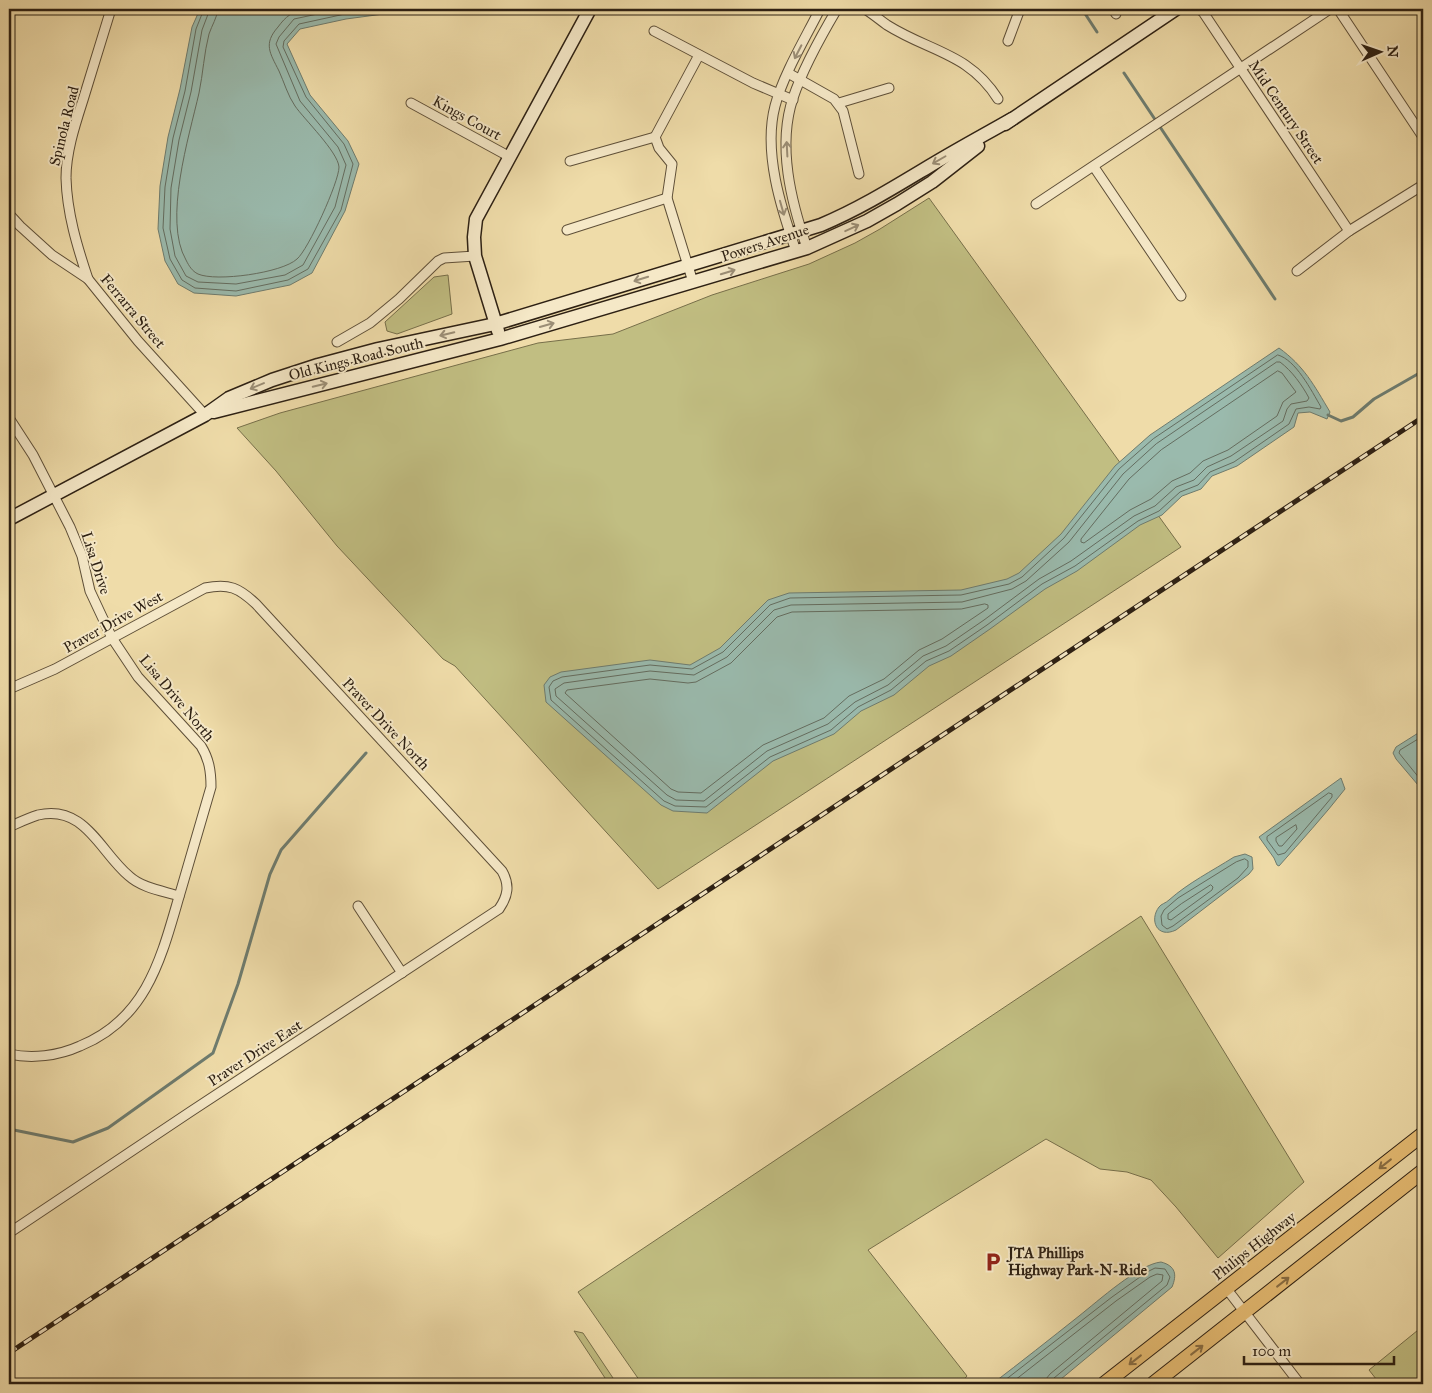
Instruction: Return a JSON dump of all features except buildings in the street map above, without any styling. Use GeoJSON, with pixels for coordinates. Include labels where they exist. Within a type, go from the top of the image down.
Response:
{"type":"FeatureCollection","features":[{"type":"Feature","properties":{"kind":"main road","name":"Philips Highway"},"geometry":{"type":"LineString","coordinates":[[1104,1384],[1423,1134]]}},
{"type":"Feature","properties":{"kind":"main road"},"geometry":{"type":"LineString","coordinates":[[1153,1384],[1423,1171]]}},
{"type":"Feature","properties":{"kind":"street","name":"Spinola Road"},"geometry":{"type":"LineString","coordinates":[[88,279],[76,242],[68,204],[67,170],[74,132],[111,9]]}},
{"type":"Feature","properties":{"kind":"street"},"geometry":{"type":"LineString","coordinates":[[500,339],[475,256],[474,237],[476,219],[590,9]]}},
{"type":"Feature","properties":{"kind":"street"},"geometry":{"type":"LineString","coordinates":[[802,249],[780,200],[772,158],[771,135],[773,111],[779,94],[820,9]]}},
{"type":"Feature","properties":{"kind":"street"},"geometry":{"type":"LineString","coordinates":[[796,232],[787,152],[787,136],[793,100],[801,80],[837,9]]}},
{"type":"Feature","properties":{"kind":"street"},"geometry":{"type":"LineString","coordinates":[[865,9],[888,25],[962,62],[985,81],[998,99]]}},
{"type":"Feature","properties":{"kind":"street"},"geometry":{"type":"LineString","coordinates":[[1008,41],[1020,9]]}},
{"type":"Feature","properties":{"kind":"street","name":"Powers Avenue"},"geometry":{"type":"LineString","coordinates":[[495,324],[821,226],[848,214],[1012,119],[1176,9]]}},
{"type":"Feature","properties":{"kind":"street","name":"Mid Century Street"},"geometry":{"type":"LineString","coordinates":[[1199,9],[1203,12],[1350,231]]}},
{"type":"Feature","properties":{"kind":"street"},"geometry":{"type":"LineString","coordinates":[[1036,204],[1330,9]]}},
{"type":"Feature","properties":{"kind":"street"},"geometry":{"type":"LineString","coordinates":[[1338,9],[1423,137]]}},
{"type":"Feature","properties":{"kind":"street"},"geometry":{"type":"LineString","coordinates":[[654,31],[753,84],[793,100]]}},
{"type":"Feature","properties":{"kind":"street"},"geometry":{"type":"LineString","coordinates":[[570,161],[655,137],[699,55]]}},
{"type":"Feature","properties":{"kind":"street"},"geometry":{"type":"LineString","coordinates":[[788,73],[834,98],[838,103],[843,111],[859,174]]}},
{"type":"Feature","properties":{"kind":"street"},"geometry":{"type":"LineString","coordinates":[[838,103],[889,88]]}},
{"type":"Feature","properties":{"kind":"street","name":"Kings Court"},"geometry":{"type":"LineString","coordinates":[[411,103],[510,157]]}},
{"type":"Feature","properties":{"kind":"street","name":"Powers Avenue"},"geometry":{"type":"LineString","coordinates":[[500,339],[802,249],[867,221],[932,182],[1012,119]]}},
{"type":"Feature","properties":{"kind":"street"},"geometry":{"type":"LineString","coordinates":[[655,137],[659,148],[672,164],[667,198],[693,282]]}},
{"type":"Feature","properties":{"kind":"street"},"geometry":{"type":"LineString","coordinates":[[1094,167],[1181,296]]}},
{"type":"Feature","properties":{"kind":"street"},"geometry":{"type":"LineString","coordinates":[[1297,271],[1350,231],[1423,185]]}},
{"type":"Feature","properties":{"kind":"street"},"geometry":{"type":"LineString","coordinates":[[567,230],[667,198]]}},
{"type":"Feature","properties":{"kind":"street","name":"Ferrarra Street"},"geometry":{"type":"LineString","coordinates":[[9,214],[52,255],[88,279],[138,342],[205,415]]}},
{"type":"Feature","properties":{"kind":"street","name":"Old Kings Road South"},"geometry":{"type":"LineString","coordinates":[[337,342],[370,322],[399,299],[438,261],[444,258],[475,256]]}},
{"type":"Feature","properties":{"kind":"street","name":"Old Kings Road South"},"geometry":{"type":"LineString","coordinates":[[9,519],[205,415],[229,398],[272,380],[378,349],[495,324]]}},
{"type":"Feature","properties":{"kind":"street","name":"Old Kings Road South"},"geometry":{"type":"LineString","coordinates":[[205,415],[500,339]]}},
{"type":"Feature","properties":{"kind":"street","name":"Lisa Drive"},"geometry":{"type":"LineString","coordinates":[[9,418],[29,448],[70,527],[82,556],[90,591],[112,638]]}},
{"type":"Feature","properties":{"kind":"street","name":"Praver Drive West"},"geometry":{"type":"LineString","coordinates":[[9,689],[55,670],[205,588],[215,586],[231,587]]}},
{"type":"Feature","properties":{"kind":"street","name":"Praver Drive North"},"geometry":{"type":"LineString","coordinates":[[231,587],[244,593],[256,604],[502,871],[507,879],[508,890]]}},
{"type":"Feature","properties":{"kind":"street","name":"Lisa Drive North"},"geometry":{"type":"LineString","coordinates":[[9,1054],[27,1056],[69,1051],[103,1035],[126,1016],[143,994],[157,968],[211,787],[210,764],[201,746],[138,677],[112,638]]}},
{"type":"Feature","properties":{"kind":"street"},"geometry":{"type":"LineString","coordinates":[[9,827],[37,815],[62,815],[81,823],[90,831],[115,863],[130,877],[142,884],[179,896]]}},
{"type":"Feature","properties":{"kind":"street","name":"Praver Drive East"},"geometry":{"type":"LineString","coordinates":[[9,1233],[499,909],[505,900],[508,890]]}},
{"type":"Feature","properties":{"kind":"street"},"geometry":{"type":"LineString","coordinates":[[358,906],[402,973]]}},
{"type":"Feature","properties":{"kind":"street"},"geometry":{"type":"LineString","coordinates":[[1226,1288],[1300,1384]]}},
{"type":"Feature","properties":{"kind":"shaded area"},"geometry":{"type":"Polygon","coordinates":[[[929,198],[1181,547],[658,889],[455,666],[443,659],[337,546],[276,471],[237,428],[280,413],[538,343],[613,334],[712,295],[809,264],[855,243],[929,198]]]}},
{"type":"Feature","properties":{"kind":"shaded area"},"geometry":{"type":"Polygon","coordinates":[[[448,275],[452,314],[397,334],[387,331],[385,322],[434,277],[448,275]]]}},
{"type":"Feature","properties":{"kind":"shaded area"},"geometry":{"type":"Polygon","coordinates":[[[1141,916],[1304,1182],[1218,1258],[1151,1180],[1127,1172],[1100,1169],[1046,1139],[868,1250],[967,1376],[960,1384],[642,1384],[578,1292],[1141,916]]]}},
{"type":"Feature","properties":{"kind":"shaded area"},"geometry":{"type":"Polygon","coordinates":[[[1423,1326],[1423,1384],[1380,1384],[1369,1370],[1423,1326]]]}},
{"type":"Feature","properties":{"kind":"shaded area"},"geometry":{"type":"Polygon","coordinates":[[[574,1331],[583,1333],[617,1384],[609,1384],[574,1331]]]}},
{"type":"Feature","properties":{"kind":"water"},"geometry":{"type":"Polygon","coordinates":[[[200,9],[402,9],[391,13],[346,19],[300,29],[287,44],[310,95],[348,141],[359,164],[345,211],[312,273],[290,285],[236,296],[194,293],[178,284],[165,261],[158,229],[160,186],[168,137],[192,27],[200,9]]]}},
{"type":"Feature","properties":{"kind":"water"},"geometry":{"type":"Polygon","coordinates":[[[1279,348],[1302,369],[1313,385],[1330,412],[1327,419],[1310,412],[1298,413],[1294,427],[1237,466],[1212,476],[1201,489],[1182,496],[1162,515],[1140,525],[1077,571],[1045,589],[951,656],[929,666],[894,695],[861,711],[834,734],[773,761],[707,813],[673,811],[661,805],[546,702],[544,685],[550,677],[561,672],[650,660],[690,665],[720,648],[768,600],[789,593],[961,590],[1007,579],[1019,573],[1061,534],[1115,466],[1150,435],[1279,348]]]}},
{"type":"Feature","properties":{"kind":"water"},"geometry":{"type":"Polygon","coordinates":[[[1423,730],[1423,785],[1418,785],[1393,753],[1396,747],[1423,730]]]}},
{"type":"Feature","properties":{"kind":"water"},"geometry":{"type":"Polygon","coordinates":[[[1341,778],[1345,789],[1279,866],[1277,865],[1259,837],[1341,778]]]}},
{"type":"Feature","properties":{"kind":"water"},"geometry":{"type":"Polygon","coordinates":[[[1245,854],[1252,857],[1253,869],[1249,874],[1176,930],[1164,932],[1157,927],[1155,917],[1160,906],[1200,877],[1234,857],[1245,854]]]}},
{"type":"Feature","properties":{"kind":"water"},"geometry":{"type":"Polygon","coordinates":[[[1161,1262],[1170,1266],[1174,1272],[1172,1287],[1055,1384],[992,1384],[1130,1276],[1152,1264],[1161,1262]]]}},
{"type":"Feature","properties":{"kind":"waterway"},"geometry":{"type":"LineString","coordinates":[[1082,9],[1097,32]]}},
{"type":"Feature","properties":{"kind":"waterway"},"geometry":{"type":"LineString","coordinates":[[1124,73],[1275,299]]}},
{"type":"Feature","properties":{"kind":"waterway"},"geometry":{"type":"LineString","coordinates":[[1328,415],[1341,421],[1353,417],[1374,399],[1423,371]]}},
{"type":"Feature","properties":{"kind":"waterway"},"geometry":{"type":"LineString","coordinates":[[9,1129],[73,1142],[108,1128],[213,1053],[238,984],[270,874],[281,850],[366,753]]}},
{"type":"Feature","properties":{"kind":"railway"},"geometry":{"type":"LineString","coordinates":[[9,1353],[1423,417]]}},
{"type":"Feature","properties":{"kind":"place","name":"JTA Phillips Highway Park-N-Ride"},"geometry":{"type":"Point","coordinates":[993,1262]}}]}
